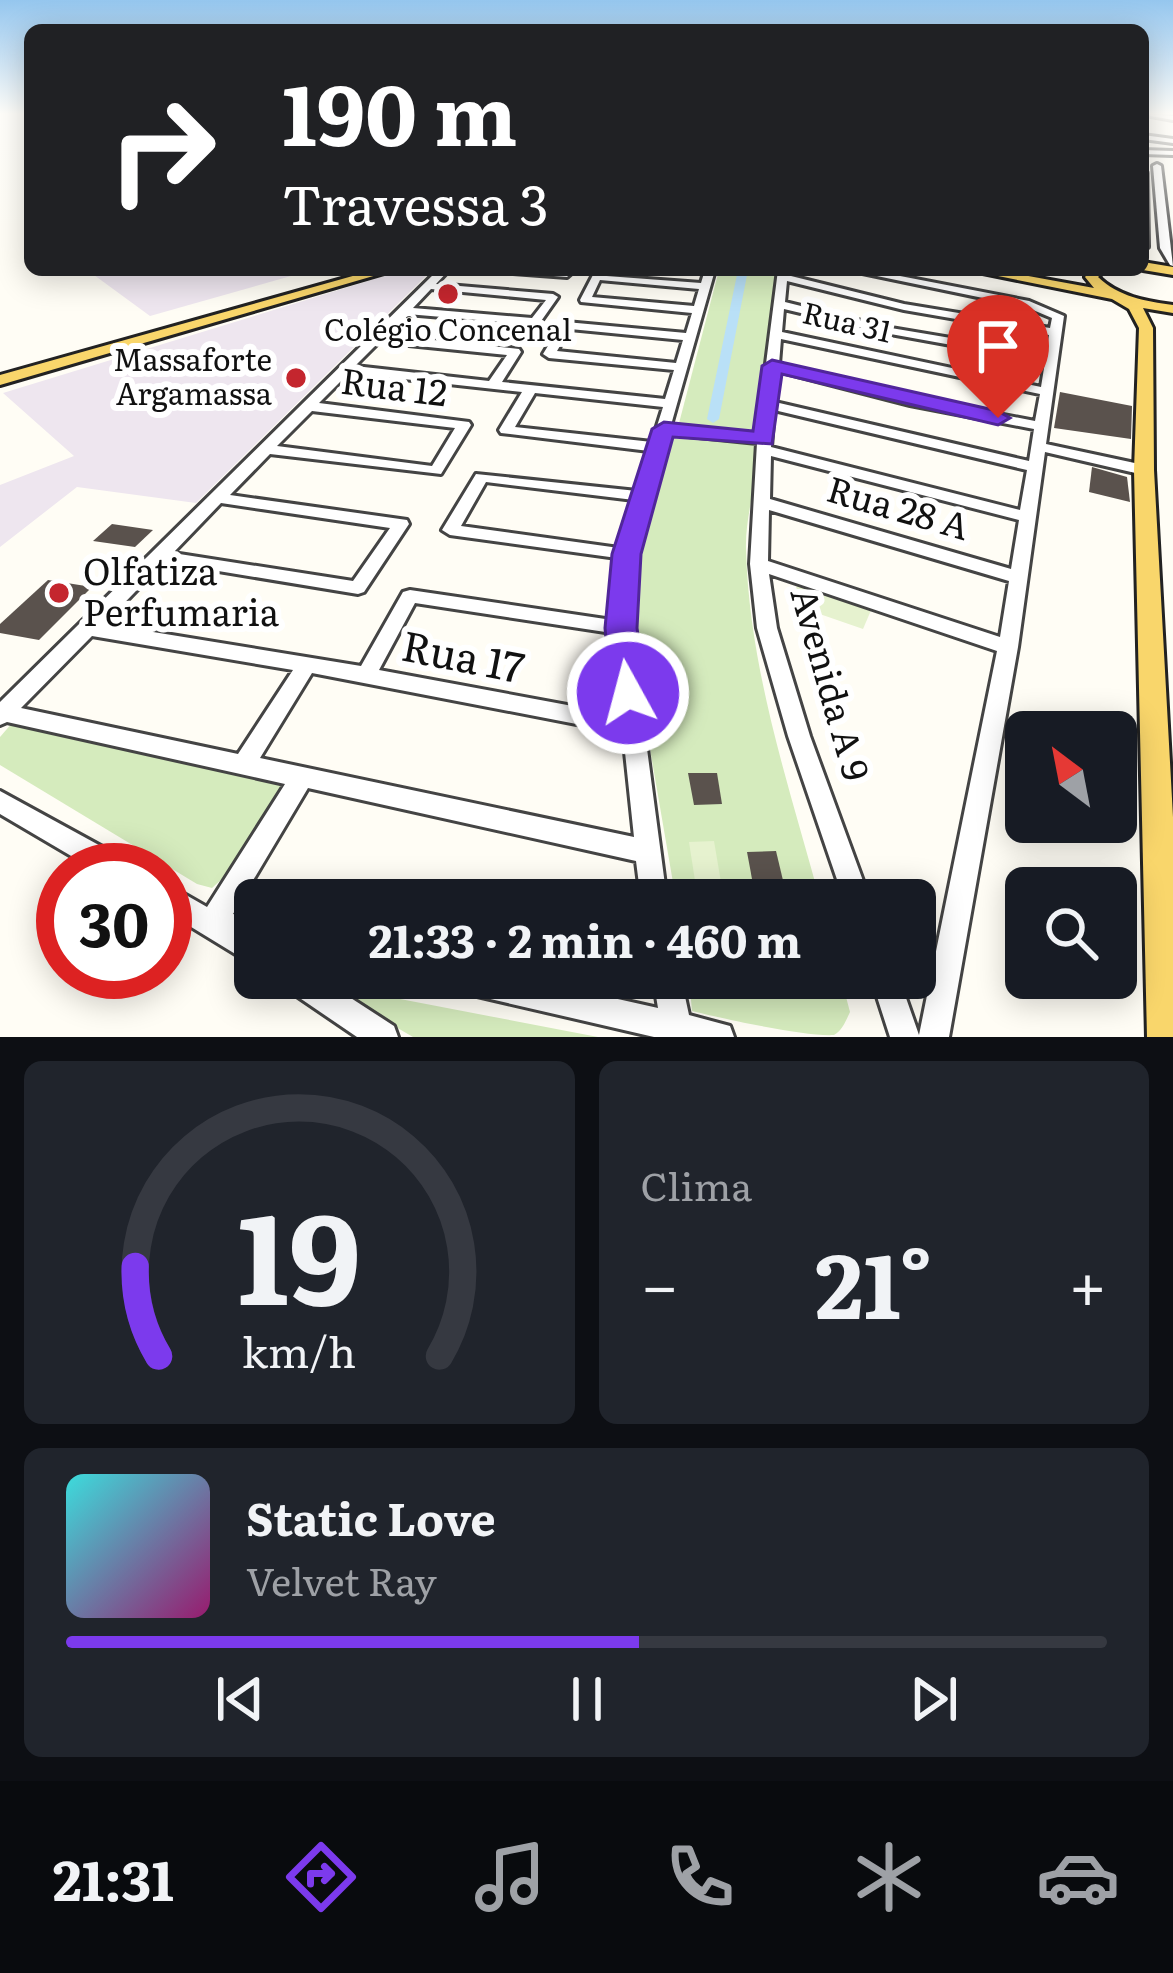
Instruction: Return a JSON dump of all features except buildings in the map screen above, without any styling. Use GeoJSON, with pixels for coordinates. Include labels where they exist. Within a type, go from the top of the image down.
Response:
{"type":"FeatureCollection","features":[{"type":"Feature","properties":{"kind":"main road"},"geometry":{"type":"LineString","coordinates":[[0,367],[319,276]]}},
{"type":"Feature","properties":{"kind":"main road"},"geometry":{"type":"LineString","coordinates":[[0,380],[367,276]]}},
{"type":"Feature","properties":{"kind":"main road"},"geometry":{"type":"LineString","coordinates":[[1007,276],[1173,308]]}},
{"type":"Feature","properties":{"kind":"main road"},"geometry":{"type":"LineString","coordinates":[[1092,276],[1094,283],[1135,307],[1146,328],[1144,470],[1162,679],[1166,1037]]}},
{"type":"Feature","properties":{"kind":"street"},"geometry":{"type":"LineString","coordinates":[[1156,166],[1165,248],[1173,267]]}},
{"type":"Feature","properties":{"kind":"street"},"geometry":{"type":"LineString","coordinates":[[1149,167],[1173,168]]}},
{"type":"Feature","properties":{"kind":"street"},"geometry":{"type":"LineString","coordinates":[[2,714],[438,276]]}},
{"type":"Feature","properties":{"kind":"street"},"geometry":{"type":"LineString","coordinates":[[591,276],[708,278],[626,554],[621,628],[651,879]]}},
{"type":"Feature","properties":{"kind":"street","name":"Avenida A 9"},"geometry":{"type":"LineString","coordinates":[[782,276],[764,445],[759,564],[767,628],[850,879]]}},
{"type":"Feature","properties":{"kind":"street"},"geometry":{"type":"LineString","coordinates":[[793,276],[904,307],[1054,332]]}},
{"type":"Feature","properties":{"kind":"street"},"geometry":{"type":"LineString","coordinates":[[906,276],[1037,306],[1058,316],[1008,647],[934,1037]]}},
{"type":"Feature","properties":{"kind":"street"},"geometry":{"type":"LineString","coordinates":[[597,277],[585,300],[699,310]]}},
{"type":"Feature","properties":{"kind":"street"},"geometry":{"type":"LineString","coordinates":[[404,310],[535,322],[553,297],[428,286]]}},
{"type":"Feature","properties":{"kind":"street"},"geometry":{"type":"LineString","coordinates":[[779,304],[885,330],[1051,359]]}},
{"type":"Feature","properties":{"kind":"street"},"geometry":{"type":"LineString","coordinates":[[682,367],[549,354],[566,325],[691,338]]}},
{"type":"Feature","properties":{"kind":"street","name":"Rua 31"},"geometry":{"type":"LineString","coordinates":[[776,334],[1048,392]]}},
{"type":"Feature","properties":{"kind":"street"},"geometry":{"type":"LineString","coordinates":[[376,338],[515,352],[494,386]]}},
{"type":"Feature","properties":{"kind":"street"},"geometry":{"type":"LineString","coordinates":[[772,366],[1039,447]]}},
{"type":"Feature","properties":{"kind":"street"},"geometry":{"type":"LineString","coordinates":[[345,369],[670,404]]}},
{"type":"Feature","properties":{"kind":"street"},"geometry":{"type":"LineString","coordinates":[[530,389],[506,430],[764,445],[1027,517]]}},
{"type":"Feature","properties":{"kind":"street"},"geometry":{"type":"LineString","coordinates":[[770,405],[1039,447],[1144,470]]}},
{"type":"Feature","properties":{"kind":"street","name":"Rua 12"},"geometry":{"type":"LineString","coordinates":[[265,449],[436,471],[464,425],[308,406]]}},
{"type":"Feature","properties":{"kind":"street"},"geometry":{"type":"LineString","coordinates":[[626,554],[450,530],[481,477],[641,496]]}},
{"type":"Feature","properties":{"kind":"street"},"geometry":{"type":"LineString","coordinates":[[160,556],[358,588],[401,524],[217,498]]}},
{"type":"Feature","properties":{"kind":"street","name":"Rua 28 A"},"geometry":{"type":"LineString","coordinates":[[761,502],[1018,577]]}},
{"type":"Feature","properties":{"kind":"street"},"geometry":{"type":"LineString","coordinates":[[759,564],[1008,647]]}},
{"type":"Feature","properties":{"kind":"street","name":"Rua 17"},"geometry":{"type":"LineString","coordinates":[[621,628],[410,596],[366,675],[632,726]]}},
{"type":"Feature","properties":{"kind":"street"},"geometry":{"type":"LineString","coordinates":[[88,628],[366,675]]}},
{"type":"Feature","properties":{"kind":"street"},"geometry":{"type":"LineString","coordinates":[[243,766],[308,665]]}},
{"type":"Feature","properties":{"kind":"street"},"geometry":{"type":"LineString","coordinates":[[2,714],[646,850]]}},
{"type":"Feature","properties":{"kind":"street"},"geometry":{"type":"LineString","coordinates":[[212,923],[301,779]]}},
{"type":"Feature","properties":{"kind":"street"},"geometry":{"type":"LineString","coordinates":[[0,802],[72,843]]}},
{"type":"Feature","properties":{"kind":"street"},"geometry":{"type":"LineString","coordinates":[[192,912],[234,938]]}},
{"type":"Feature","properties":{"kind":"street"},"geometry":{"type":"LineString","coordinates":[[212,923],[234,928]]}},
{"type":"Feature","properties":{"kind":"street"},"geometry":{"type":"LineString","coordinates":[[326,999],[383,1037]]}},
{"type":"Feature","properties":{"kind":"street"},"geometry":{"type":"LineString","coordinates":[[554,999],[719,1037]]}},
{"type":"Feature","properties":{"kind":"street"},"geometry":{"type":"LineString","coordinates":[[671,999],[676,1026]]}},
{"type":"Feature","properties":{"kind":"street"},"geometry":{"type":"LineString","coordinates":[[892,999],[905,1037]]}},
{"type":"Feature","properties":{"kind":"shaded area"},"geometry":{"type":"Polygon","coordinates":[[[95,276],[291,276],[150,316],[95,276]]]}},
{"type":"Feature","properties":{"kind":"shaded area"},"geometry":{"type":"Polygon","coordinates":[[[384,276],[426,276],[196,503],[77,487],[0,547],[0,485],[74,456],[3,393],[384,276]]]}},
{"type":"Feature","properties":{"kind":"green space"},"geometry":{"type":"Polygon","coordinates":[[[717,276],[776,276],[754,434],[678,427],[717,276]]]}},
{"type":"Feature","properties":{"kind":"green space"},"geometry":{"type":"Polygon","coordinates":[[[692,435],[750,443],[757,449],[746,549],[754,638],[772,727],[814,879],[672,879],[634,656],[635,568],[670,438],[692,435]]]}},
{"type":"Feature","properties":{"kind":"green space"},"geometry":{"type":"Polygon","coordinates":[[[798,584],[872,608],[863,629],[788,603],[798,584]]]}},
{"type":"Feature","properties":{"kind":"green space"},"geometry":{"type":"Polygon","coordinates":[[[13,722],[270,779],[282,785],[281,792],[212,888],[192,881],[192,843],[129,843],[0,765],[0,737],[13,722]]]}},
{"type":"Feature","properties":{"kind":"green space"},"geometry":{"type":"Polygon","coordinates":[[[714,841],[720,879],[695,879],[689,842],[714,841]]]}},
{"type":"Feature","properties":{"kind":"green space"},"geometry":{"type":"Polygon","coordinates":[[[348,999],[400,999],[598,1037],[413,1037],[348,999]]]}},
{"type":"Feature","properties":{"kind":"green space"},"geometry":{"type":"Polygon","coordinates":[[[691,999],[847,999],[850,1012],[834,1035],[692,1011],[691,999]]]}},
{"type":"Feature","properties":{"kind":"waterway"},"geometry":{"type":"LineString","coordinates":[[713,419],[742,276]]}},
{"type":"Feature","properties":{"kind":"place","name":"Colégio Concenal"},"geometry":{"type":"Point","coordinates":[448,294]}},
{"type":"Feature","properties":{"kind":"place","name":"Massaforte Argamassa"},"geometry":{"type":"Point","coordinates":[296,378]}},
{"type":"Feature","properties":{"kind":"place","name":"Olfatiza Perfumaria"},"geometry":{"type":"Point","coordinates":[59,593]}},
{"type":"Feature","properties":{"kind":"route"},"geometry":{"type":"LineString","coordinates":[[628,693],[621,628],[626,554],[664,429],[764,439],[772,366],[998,418]]}}]}
